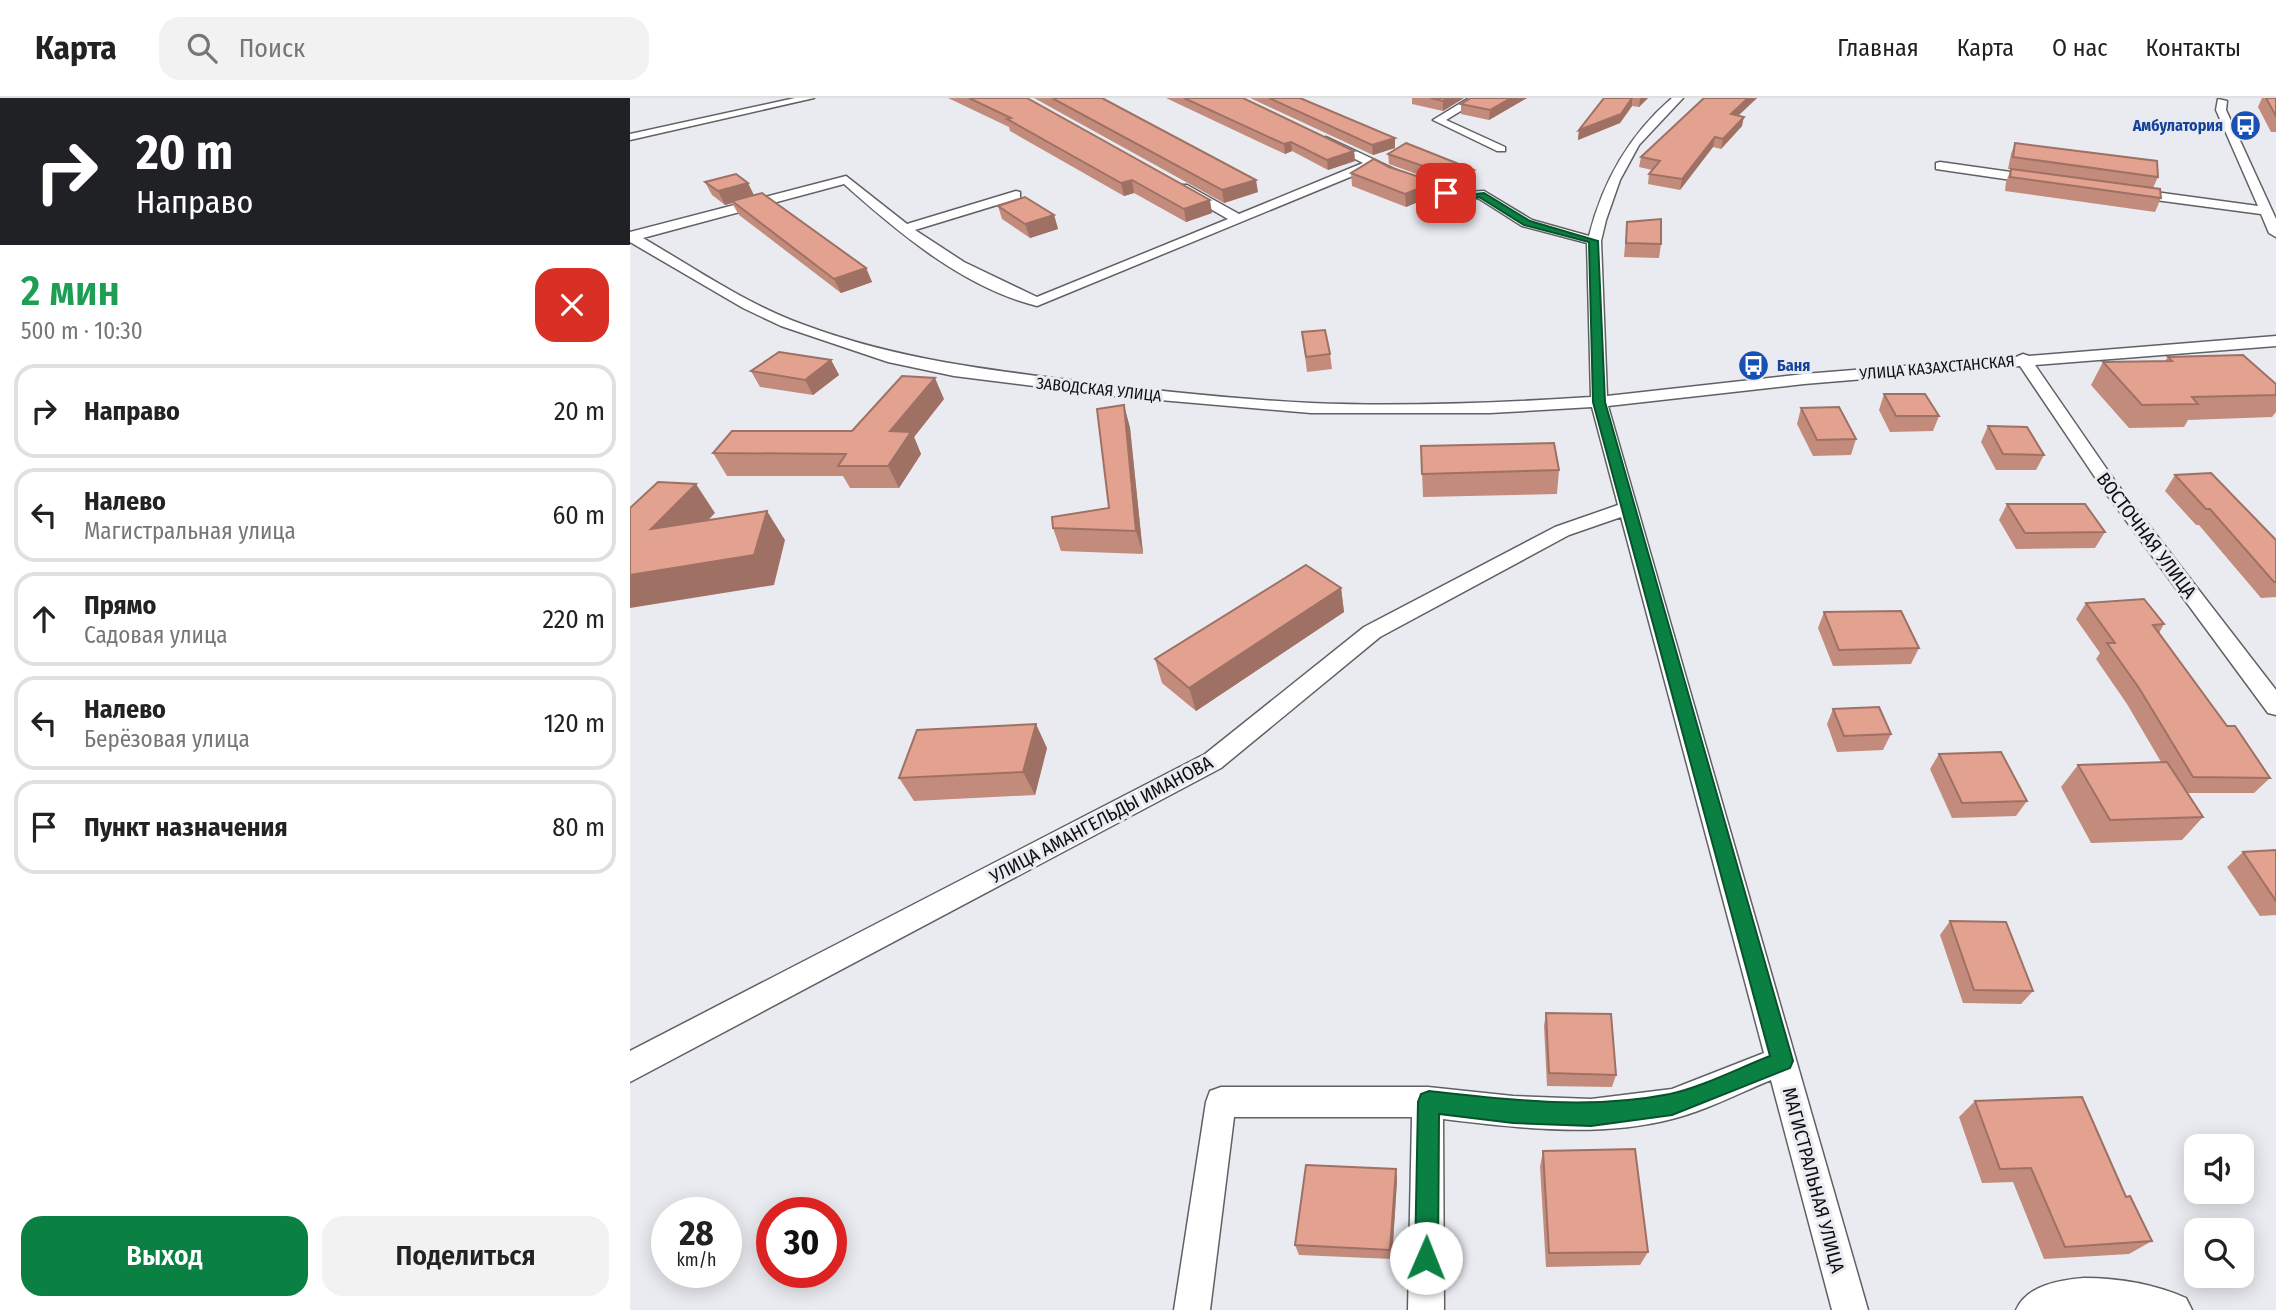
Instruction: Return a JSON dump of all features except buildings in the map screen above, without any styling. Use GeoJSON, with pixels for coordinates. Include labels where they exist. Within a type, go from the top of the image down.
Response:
{"type":"FeatureCollection","features":[{"type":"Feature","properties":{"kind":"street"},"geometry":{"type":"LineString","coordinates":[[630,137],[809,98]]}},
{"type":"Feature","properties":{"kind":"street"},"geometry":{"type":"LineString","coordinates":[[1477,98],[1438,120],[1501,149]]}},
{"type":"Feature","properties":{"kind":"street","name":"МАГИСТРАЛЬНАЯ УЛИЦА"},"geometry":{"type":"LineString","coordinates":[[1678,98],[1658,114],[1629,150],[1612,179],[1594,241],[1599,402],[1850,1310]]}},
{"type":"Feature","properties":{"kind":"street"},"geometry":{"type":"LineString","coordinates":[[2222,99],[2221,110],[2276,233]]}},
{"type":"Feature","properties":{"kind":"street"},"geometry":{"type":"LineString","coordinates":[[1318,136],[1394,175],[1465,198],[1480,194],[1527,223],[1594,241]]}},
{"type":"Feature","properties":{"kind":"street"},"geometry":{"type":"LineString","coordinates":[[631,236],[846,180],[889,219],[944,257],[1001,289],[1037,302],[1374,163]]}},
{"type":"Feature","properties":{"kind":"street"},"geometry":{"type":"LineString","coordinates":[[1940,166],[2048,181]]}},
{"type":"Feature","properties":{"kind":"street"},"geometry":{"type":"LineString","coordinates":[[1170,181],[1238,219]]}},
{"type":"Feature","properties":{"kind":"street"},"geometry":{"type":"LineString","coordinates":[[2116,191],[2265,211]]}},
{"type":"Feature","properties":{"kind":"street"},"geometry":{"type":"LineString","coordinates":[[905,229],[1016,195]]}},
{"type":"Feature","properties":{"kind":"street","name":"ЗАВОДСКАЯ УЛИЦА"},"geometry":{"type":"LineString","coordinates":[[631,236],[748,305],[786,323],[874,354],[954,371],[1127,393],[1311,408],[1490,408],[1599,402]]}},
{"type":"Feature","properties":{"kind":"street","name":"УЛИЦА КАЗАХСТАНСКАЯ"},"geometry":{"type":"LineString","coordinates":[[1599,402],[1804,379],[2023,359],[2272,344]]}},
{"type":"Feature","properties":{"kind":"street","name":"ВОСТОЧНАЯ УЛИЦА"},"geometry":{"type":"LineString","coordinates":[[2023,359],[2111,488],[2276,707]]}},
{"type":"Feature","properties":{"kind":"street","name":"УЛИЦА АМАНГЕЛЬДЫ ИМАНОВА"},"geometry":{"type":"LineString","coordinates":[[630,1067],[1213,761],[1373,632],[1562,531],[1629,508]]}},
{"type":"Feature","properties":{"kind":"street"},"geometry":{"type":"LineString","coordinates":[[1192,1310],[1221,1102],[1429,1102],[1513,1112],[1591,1115],[1672,1104],[1782,1061]]}},
{"type":"Feature","properties":{"kind":"street"},"geometry":{"type":"LineString","coordinates":[[1426,1310],[1429,1102]]}},
{"type":"Feature","properties":{"kind":"street"},"geometry":{"type":"LineString","coordinates":[[2034,1310],[2045,1303],[2091,1296],[2147,1302],[2174,1310]]}},
{"type":"Feature","properties":{"kind":"place","name":"Амбулатория"},"geometry":{"type":"Point","coordinates":[2246,125]}},
{"type":"Feature","properties":{"kind":"place","name":"Баня"},"geometry":{"type":"Point","coordinates":[1754,365]}},
{"type":"Feature","properties":{"kind":"route"},"geometry":{"type":"LineString","coordinates":[[1426,1258],[1429,1102],[1513,1112],[1591,1115],[1672,1104],[1782,1061],[1599,402],[1594,241],[1527,223],[1480,194],[1465,198],[1446,193]]}}]}
